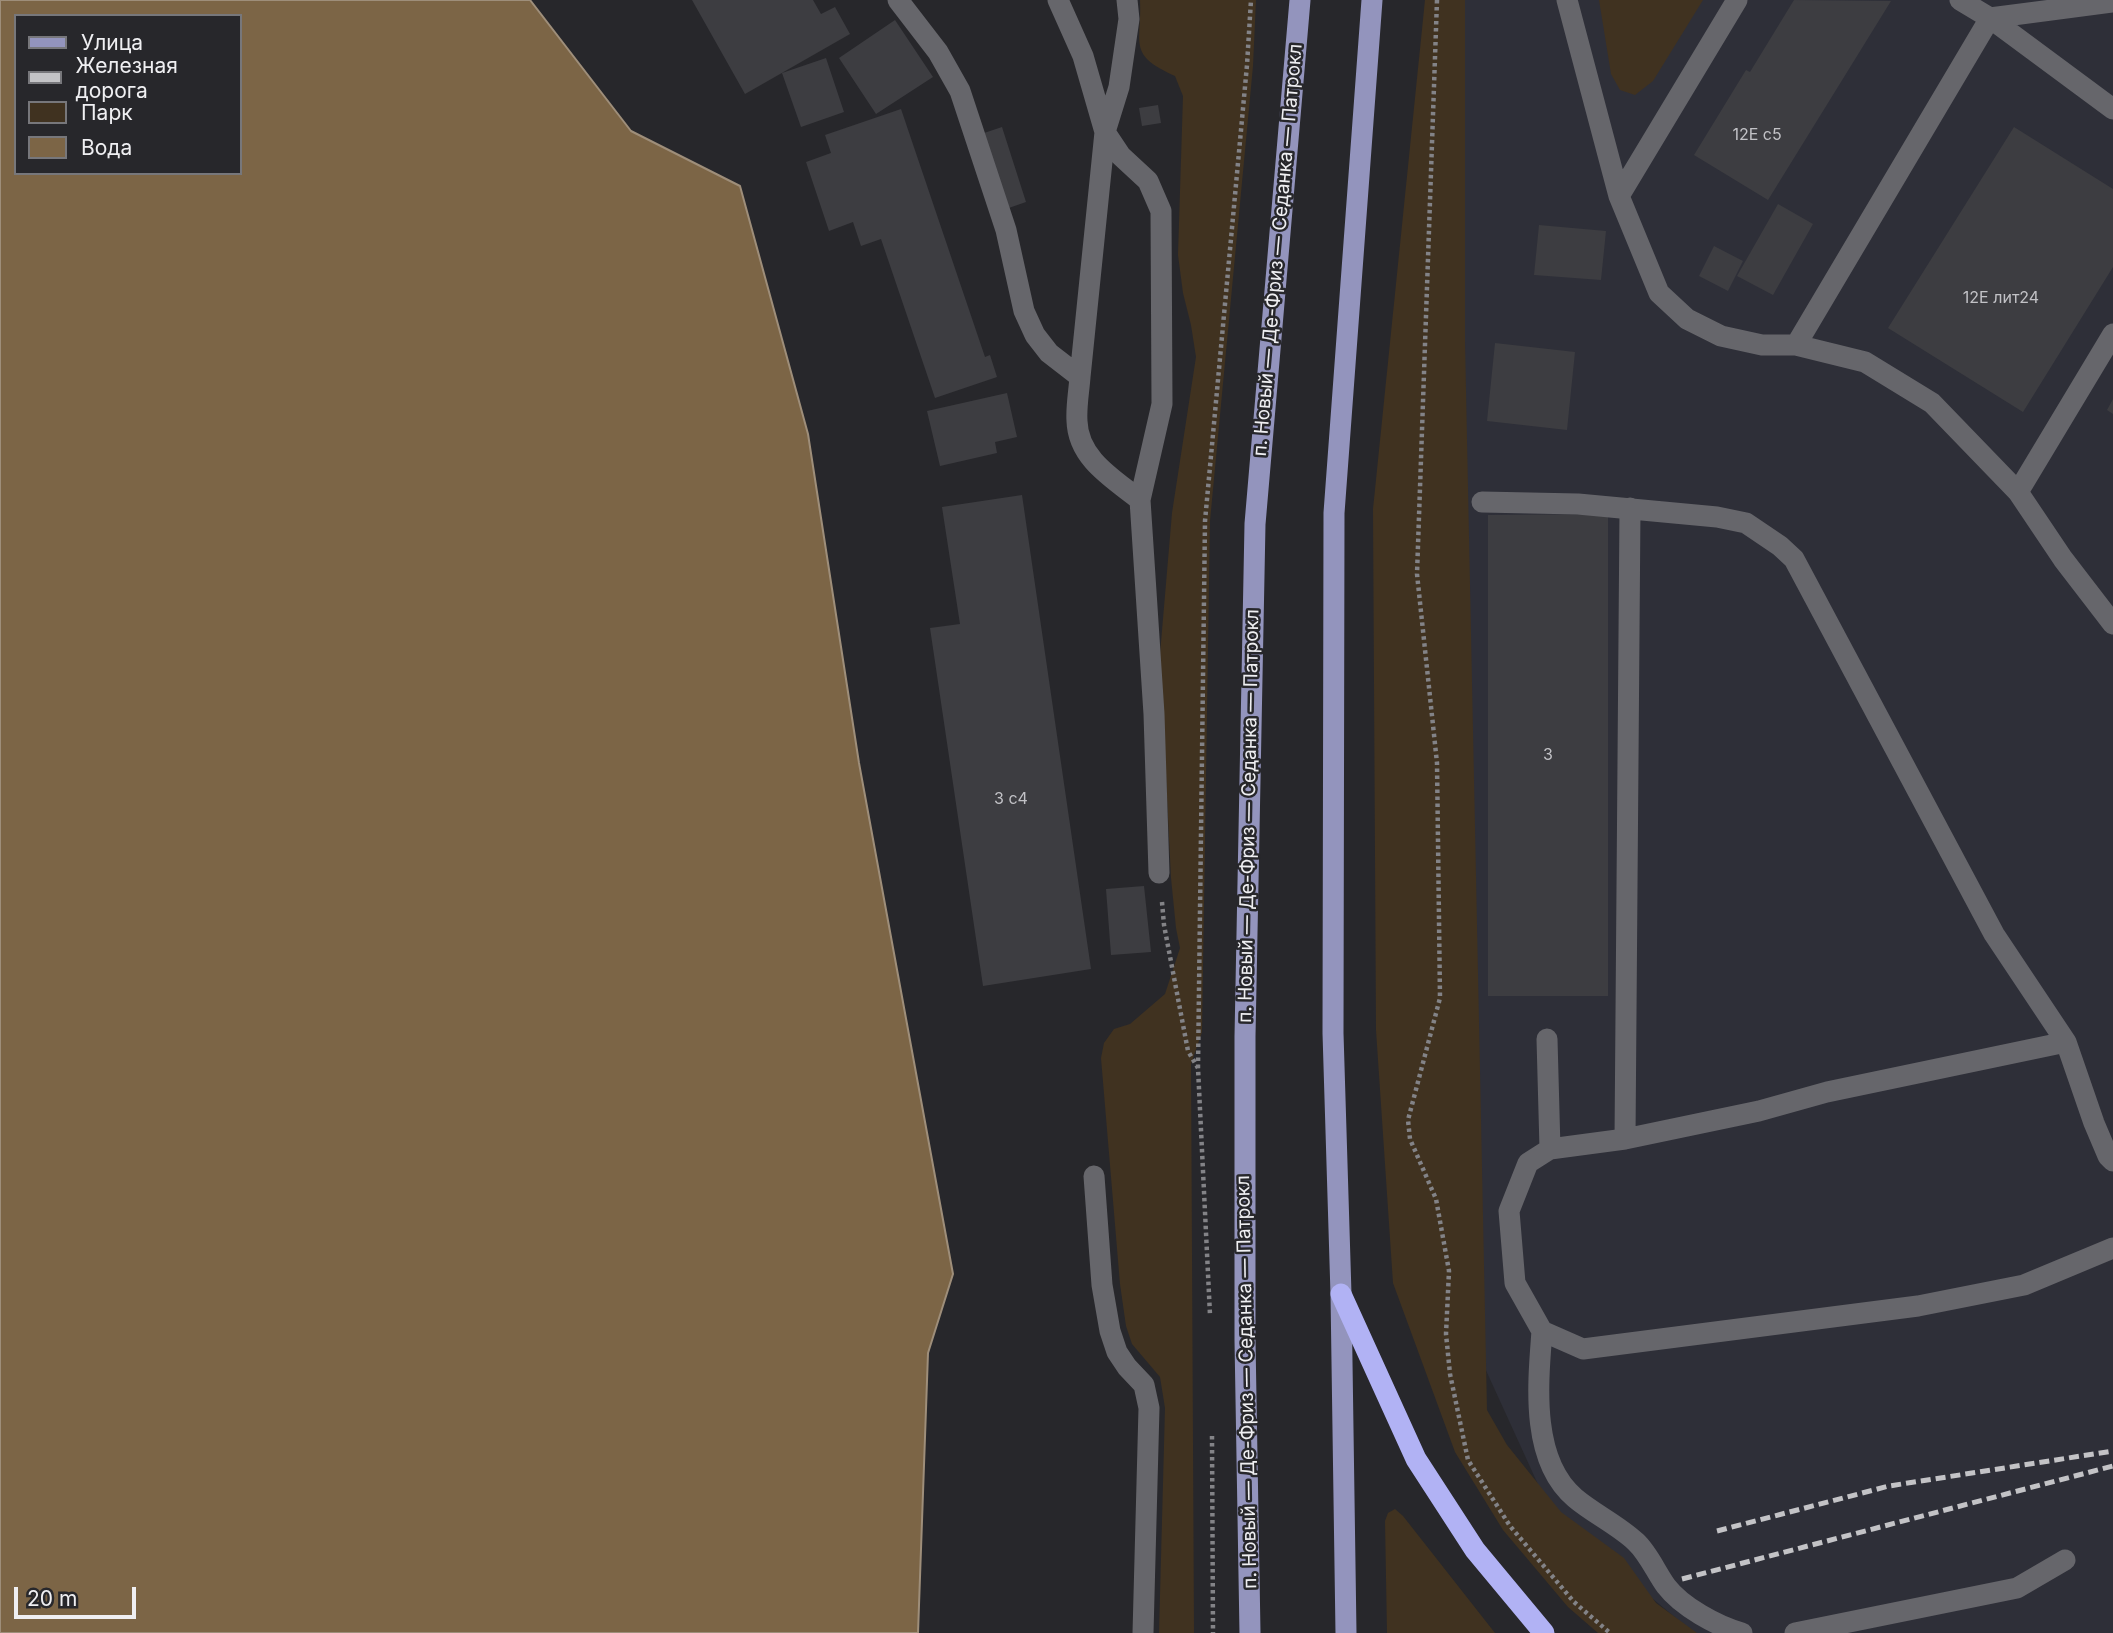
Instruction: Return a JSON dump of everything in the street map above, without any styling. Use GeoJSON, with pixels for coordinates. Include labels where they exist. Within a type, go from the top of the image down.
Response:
{"type":"FeatureCollection","features":[{"type":"Feature","properties":{"kind":"highway"},"geometry":{"type":"LineString","coordinates":[[1341,1294],[1416,1459],[1475,1550],[1544,1633]]}},
{"type":"Feature","properties":{"kind":"main road","name":"п. Новый — Де-Фриз — Седанка — Патрокл"},"geometry":{"type":"LineString","coordinates":[[1250,1633],[1245,1340],[1245,1036],[1255,524],[1300,0]]}},
{"type":"Feature","properties":{"kind":"main road"},"geometry":{"type":"LineString","coordinates":[[1346,1633],[1341,1294],[1332,1033],[1334,513],[1372,0]]}},
{"type":"Feature","properties":{"kind":"lane"},"geometry":{"type":"LineString","coordinates":[[898,0],[938,52],[960,92],[1006,230],[1024,311],[1035,335],[1049,353],[1080,377]]}},
{"type":"Feature","properties":{"kind":"lane"},"geometry":{"type":"LineString","coordinates":[[1058,0],[1083,56],[1105,132],[1121,156],[1148,181],[1161,211],[1162,404],[1140,500],[1154,714],[1159,873]]}},
{"type":"Feature","properties":{"kind":"lane"},"geometry":{"type":"LineString","coordinates":[[1127,0],[1129,19],[1119,87],[1105,132],[1076,422],[1081,443],[1095,464],[1140,500]]}},
{"type":"Feature","properties":{"kind":"lane"},"geometry":{"type":"LineString","coordinates":[[1286,0],[1297,22]]}},
{"type":"Feature","properties":{"kind":"lane"},"geometry":{"type":"LineString","coordinates":[[1567,0],[1619,196],[1659,293],[1688,319],[1721,336],[1762,345],[1796,345],[1865,362],[1932,403],[2018,492],[2063,559],[2113,624]]}},
{"type":"Feature","properties":{"kind":"lane"},"geometry":{"type":"LineString","coordinates":[[1619,196],[1737,0]]}},
{"type":"Feature","properties":{"kind":"lane"},"geometry":{"type":"LineString","coordinates":[[1960,0],[1995,9],[2113,2]]}},
{"type":"Feature","properties":{"kind":"lane"},"geometry":{"type":"LineString","coordinates":[[1796,345],[1995,9]]}},
{"type":"Feature","properties":{"kind":"lane"},"geometry":{"type":"LineString","coordinates":[[1995,9],[2113,109]]}},
{"type":"Feature","properties":{"kind":"lane"},"geometry":{"type":"LineString","coordinates":[[2018,492],[2113,334]]}},
{"type":"Feature","properties":{"kind":"lane"},"geometry":{"type":"LineString","coordinates":[[1482,502],[1578,504],[1717,517],[1746,523],[1794,559],[1994,934],[2066,1042],[2094,1123],[2108,1156],[2113,1161]]}},
{"type":"Feature","properties":{"kind":"lane"},"geometry":{"type":"LineString","coordinates":[[1625,1139],[1630,508]]}},
{"type":"Feature","properties":{"kind":"lane"},"geometry":{"type":"LineString","coordinates":[[1547,1039],[1550,1149]]}},
{"type":"Feature","properties":{"kind":"lane"},"geometry":{"type":"LineString","coordinates":[[1742,1633],[1721,1627],[1668,1589],[1637,1543],[1573,1496],[1551,1465],[1539,1419],[1542,1331],[1515,1283],[1509,1212],[1528,1163],[1550,1149],[1625,1139],[1759,1111],[1828,1092],[2066,1042]]}},
{"type":"Feature","properties":{"kind":"lane"},"geometry":{"type":"LineString","coordinates":[[1094,1176],[1102,1285],[1110,1331],[1117,1352],[1144,1385],[1149,1408],[1143,1633]]}},
{"type":"Feature","properties":{"kind":"lane"},"geometry":{"type":"LineString","coordinates":[[1542,1331],[1583,1349],[1918,1306],[2024,1285],[2113,1248]]}},
{"type":"Feature","properties":{"kind":"lane"},"geometry":{"type":"LineString","coordinates":[[1795,1633],[2017,1588],[2065,1560]]}},
{"type":"Feature","properties":{"kind":"path"},"geometry":{"type":"LineString","coordinates":[[1210,1317],[1198,1068],[1205,521],[1251,0]]}},
{"type":"Feature","properties":{"kind":"path"},"geometry":{"type":"LineString","coordinates":[[1437,0],[1417,574],[1437,763],[1440,998],[1408,1120],[1409,1130],[1410,1139],[1436,1199],[1448,1271],[1446,1334],[1450,1374],[1468,1460],[1510,1526],[1574,1602],[1610,1633]]}},
{"type":"Feature","properties":{"kind":"path"},"geometry":{"type":"LineString","coordinates":[[1159,873],[1164,925],[1188,1051],[1198,1068]]}},
{"type":"Feature","properties":{"kind":"path"},"geometry":{"type":"LineString","coordinates":[[1212,1427],[1213,1633]]}},
{"type":"Feature","properties":{"kind":"shaded area"},"geometry":{"type":"Polygon","coordinates":[[[1461,0],[2113,0],[2113,1633],[1694,1633],[1552,1515],[1479,1355],[1461,344],[1461,0]]]}},
{"type":"Feature","properties":{"kind":"green space"},"geometry":{"type":"Polygon","coordinates":[[[1140,0],[1256,0],[1253,66],[1210,521],[1202,1032],[1191,1064],[1194,1633],[1159,1633],[1165,1408],[1160,1377],[1132,1344],[1126,1326],[1101,1058],[1104,1043],[1114,1029],[1130,1024],[1165,994],[1180,948],[1171,878],[1160,654],[1172,513],[1196,357],[1178,255],[1183,96],[1175,76],[1143,54],[1139,38],[1140,0]]]}},
{"type":"Feature","properties":{"kind":"green space"},"geometry":{"type":"Polygon","coordinates":[[[1425,0],[1465,0],[1465,342],[1487,1410],[1507,1445],[1561,1512],[1624,1558],[1656,1603],[1697,1633],[1598,1633],[1568,1607],[1503,1530],[1455,1452],[1393,1283],[1376,1030],[1373,509],[1425,0]]]}},
{"type":"Feature","properties":{"kind":"green space"},"geometry":{"type":"Polygon","coordinates":[[[1599,0],[1703,0],[1653,81],[1635,95],[1620,90],[1611,74],[1599,0]]]}},
{"type":"Feature","properties":{"kind":"green space"},"geometry":{"type":"Polygon","coordinates":[[[1395,1509],[1495,1633],[1387,1633],[1385,1521],[1388,1513],[1395,1509]]]}},
{"type":"Feature","properties":{"kind":"water"},"geometry":{"type":"Polygon","coordinates":[[[0,0],[530,0],[631,131],[740,186],[808,434],[859,763],[953,1274],[928,1353],[918,1633],[0,1633],[0,0]]]}},
{"type":"Feature","properties":{"kind":"building"},"geometry":{"type":"Polygon","coordinates":[[[692,0],[813,0],[821,14],[835,7],[850,34],[745,94],[692,0]]]}},
{"type":"Feature","properties":{"kind":"building"},"geometry":{"type":"Polygon","coordinates":[[[1794,0],[1891,1],[1768,200],[1694,155],[1746,70],[1750,72],[1794,0]]]}},
{"type":"Feature","properties":{"kind":"building"},"geometry":{"type":"Polygon","coordinates":[[[895,20],[933,77],[876,114],[839,58],[895,20]]]}},
{"type":"Feature","properties":{"kind":"building"},"geometry":{"type":"Polygon","coordinates":[[[826,58],[844,112],[801,127],[782,73],[826,58]]]}},
{"type":"Feature","properties":{"kind":"building"},"geometry":{"type":"Polygon","coordinates":[[[1158,105],[1161,123],[1142,126],[1139,108],[1158,105]]]}},
{"type":"Feature","properties":{"kind":"building"},"geometry":{"type":"Polygon","coordinates":[[[901,109],[985,357],[990,355],[997,377],[935,398],[881,239],[861,246],[853,222],[829,231],[806,162],[831,153],[825,135],[901,109]]]}},
{"type":"Feature","properties":{"kind":"building"},"geometry":{"type":"Polygon","coordinates":[[[1002,127],[1026,202],[1003,210],[978,135],[1002,127]]]}},
{"type":"Feature","properties":{"kind":"building"},"geometry":{"type":"Polygon","coordinates":[[[2014,127],[2113,189],[2113,267],[2023,412],[1888,328],[2014,127]]]}},
{"type":"Feature","properties":{"kind":"building"},"geometry":{"type":"Polygon","coordinates":[[[1778,204],[1813,224],[1773,295],[1737,276],[1778,204]]]}},
{"type":"Feature","properties":{"kind":"building"},"geometry":{"type":"Polygon","coordinates":[[[1539,225],[1606,231],[1601,280],[1534,275],[1539,225]]]}},
{"type":"Feature","properties":{"kind":"building"},"geometry":{"type":"Polygon","coordinates":[[[1714,246],[1743,261],[1728,291],[1699,276],[1714,246]]]}},
{"type":"Feature","properties":{"kind":"building"},"geometry":{"type":"Polygon","coordinates":[[[1495,343],[1575,352],[1567,430],[1487,421],[1495,343]]]}},
{"type":"Feature","properties":{"kind":"building"},"geometry":{"type":"Polygon","coordinates":[[[1007,393],[1017,437],[995,442],[997,453],[940,466],[927,411],[1007,393]]]}},
{"type":"Feature","properties":{"kind":"building"},"geometry":{"type":"Polygon","coordinates":[[[2113,399],[2113,414],[2107,410],[2113,399]]]}},
{"type":"Feature","properties":{"kind":"building"},"geometry":{"type":"Polygon","coordinates":[[[1022,495],[1091,969],[983,986],[930,628],[960,624],[942,507],[1022,495]]]}},
{"type":"Feature","properties":{"kind":"building"},"geometry":{"type":"Polygon","coordinates":[[[1608,514],[1608,996],[1488,996],[1488,515],[1608,514]]]}},
{"type":"Feature","properties":{"kind":"building"},"geometry":{"type":"Polygon","coordinates":[[[1144,886],[1151,952],[1111,955],[1106,889],[1144,886]]]}},
{"type":"Feature","properties":{"kind":"railway"},"geometry":{"type":"LineString","coordinates":[[1717,1531],[1889,1486],[2113,1451]]}},
{"type":"Feature","properties":{"kind":"railway"},"geometry":{"type":"LineString","coordinates":[[1682,1579],[2113,1466]]}}]}
